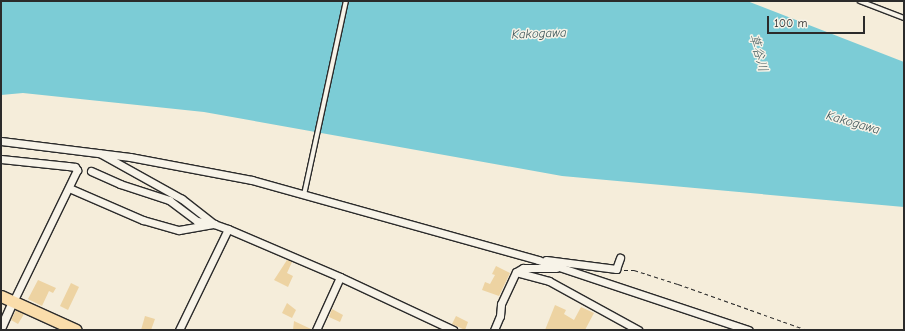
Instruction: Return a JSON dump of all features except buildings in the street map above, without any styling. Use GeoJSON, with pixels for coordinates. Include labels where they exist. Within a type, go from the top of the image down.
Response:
{"type":"FeatureCollection","features":[{"type":"Feature","properties":{"kind":"main road"},"geometry":{"type":"LineString","coordinates":[[1,296],[76,330]]}},
{"type":"Feature","properties":{"kind":"street"},"geometry":{"type":"LineString","coordinates":[[1,141],[98,152],[252,180],[304,196],[538,260],[749,330]]}},
{"type":"Feature","properties":{"kind":"street"},"geometry":{"type":"LineString","coordinates":[[98,152],[182,199],[214,224]]}},
{"type":"Feature","properties":{"kind":"street"},"geometry":{"type":"LineString","coordinates":[[1,159],[75,167],[77,170],[1,329]]}},
{"type":"Feature","properties":{"kind":"street"},"geometry":{"type":"LineString","coordinates":[[91,171],[120,184],[169,200],[197,221],[214,224],[228,229],[340,277],[453,330]]}},
{"type":"Feature","properties":{"kind":"street"},"geometry":{"type":"LineString","coordinates":[[69,188],[143,220],[179,230],[214,224]]}},
{"type":"Feature","properties":{"kind":"street"},"geometry":{"type":"LineString","coordinates":[[179,330],[228,229]]}},
{"type":"Feature","properties":{"kind":"street"},"geometry":{"type":"LineString","coordinates":[[538,260],[566,261],[616,269],[620,258]]}},
{"type":"Feature","properties":{"kind":"street"},"geometry":{"type":"LineString","coordinates":[[494,330],[500,316],[501,304],[516,272],[523,268],[560,267]]}},
{"type":"Feature","properties":{"kind":"street"},"geometry":{"type":"LineString","coordinates":[[516,272],[549,281],[638,330]]}},
{"type":"Feature","properties":{"kind":"street"},"geometry":{"type":"LineString","coordinates":[[316,330],[340,277]]}},
{"type":"Feature","properties":{"kind":"lane"},"geometry":{"type":"LineString","coordinates":[[304,196],[346,1]]}},
{"type":"Feature","properties":{"kind":"lane"},"geometry":{"type":"LineString","coordinates":[[860,1],[904,18]]}},
{"type":"Feature","properties":{"kind":"path"},"geometry":{"type":"LineString","coordinates":[[616,269],[634,270],[678,284],[807,330]]}},
{"type":"Feature","properties":{"kind":"water"},"geometry":{"type":"Polygon","coordinates":[[[1,1],[747,1],[904,62],[904,207],[562,176],[204,112],[23,93],[1,95],[1,1]]]}},
{"type":"Feature","properties":{"kind":"water label","name":"Kakogawa"},"geometry":{"type":"Point","coordinates":[539,34]}},
{"type":"Feature","properties":{"kind":"water label","name":"草谷川"},"geometry":{"type":"Point","coordinates":[758,53]}},
{"type":"Feature","properties":{"kind":"water label","name":"Kakogawa"},"geometry":{"type":"Point","coordinates":[853,123]}}]}
